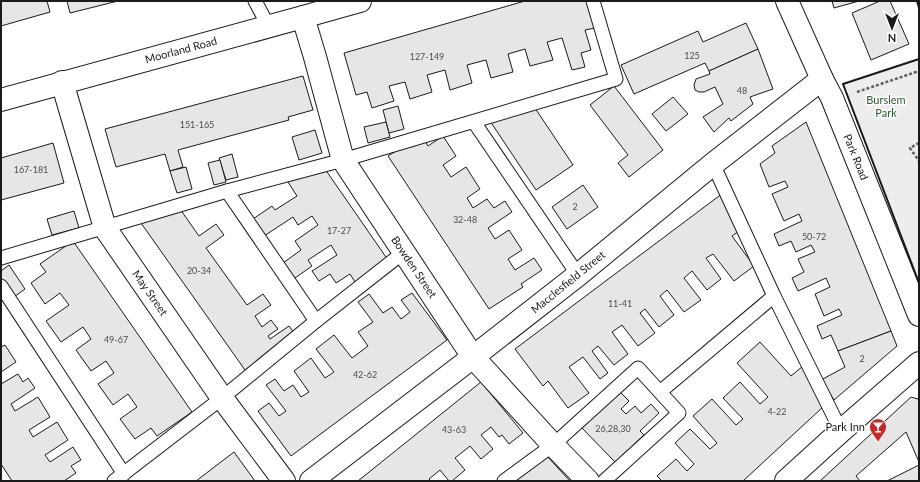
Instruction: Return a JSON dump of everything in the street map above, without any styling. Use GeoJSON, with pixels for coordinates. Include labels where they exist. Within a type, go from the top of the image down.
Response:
{"type":"FeatureCollection","features":[{"type":"Feature","properties":{"kind":"street","name":"Moorland Road"},"geometry":{"type":"LineString","coordinates":[[1,100],[62,82],[303,18],[360,1]]}},
{"type":"Feature","properties":{"kind":"street","name":"Park Road"},"geometry":{"type":"LineString","coordinates":[[787,1],[827,89],[919,315]]}},
{"type":"Feature","properties":{"kind":"street","name":"Bowden Street"},"geometry":{"type":"LineString","coordinates":[[303,18],[343,160],[473,357],[588,481]]}},
{"type":"Feature","properties":{"kind":"street","name":"May Street"},"geometry":{"type":"LineString","coordinates":[[62,82],[104,228],[222,398],[284,481]]}},
{"type":"Feature","properties":{"kind":"street","name":"Macclesfield Street"},"geometry":{"type":"LineString","coordinates":[[311,481],[578,275],[713,164],[827,89]]}},
{"type":"Feature","properties":{"kind":"street"},"geometry":{"type":"LineString","coordinates":[[786,481],[840,431],[919,363]]}},
{"type":"Feature","properties":{"kind":"lane"},"geometry":{"type":"LineString","coordinates":[[255,1],[269,27]]}},
{"type":"Feature","properties":{"kind":"lane"},"geometry":{"type":"LineString","coordinates":[[1,258],[227,191],[343,160],[474,122],[616,79],[593,1]]}},
{"type":"Feature","properties":{"kind":"lane"},"geometry":{"type":"LineString","coordinates":[[474,122],[578,275]]}},
{"type":"Feature","properties":{"kind":"lane"},"geometry":{"type":"LineString","coordinates":[[713,164],[774,296],[840,431]]}},
{"type":"Feature","properties":{"kind":"lane"},"geometry":{"type":"LineString","coordinates":[[227,191],[316,321]]}},
{"type":"Feature","properties":{"kind":"lane"},"geometry":{"type":"LineString","coordinates":[[1,286],[119,477],[222,398],[316,321],[404,252]]}},
{"type":"Feature","properties":{"kind":"lane"},"geometry":{"type":"LineString","coordinates":[[660,392],[774,296]]}},
{"type":"Feature","properties":{"kind":"lane"},"geometry":{"type":"LineString","coordinates":[[504,481],[553,445],[638,368],[679,413],[604,481]]}},
{"type":"Feature","properties":{"kind":"path"},"geometry":{"type":"LineString","coordinates":[[827,89],[847,95],[919,71]]}},
{"type":"Feature","properties":{"kind":"path"},"geometry":{"type":"LineString","coordinates":[[919,143],[910,148],[919,161]]}},
{"type":"Feature","properties":{"kind":"shaded area","name":"Burslem Park"},"geometry":{"type":"Polygon","coordinates":[[[919,59],[919,283],[843,84],[919,59]]]}},
{"type":"Feature","properties":{"kind":"building"},"geometry":{"type":"Polygon","coordinates":[[[1,1],[47,1],[50,12],[1,26],[1,1]]]}},
{"type":"Feature","properties":{"kind":"building"},"geometry":{"type":"Polygon","coordinates":[[[67,1],[118,1],[70,13],[67,1]]]}},
{"type":"Feature","properties":{"kind":"building"},"geometry":{"type":"Polygon","coordinates":[[[525,1],[587,1],[595,28],[585,30],[591,50],[581,53],[585,67],[572,70],[562,38],[547,42],[553,60],[530,66],[525,49],[508,54],[513,72],[491,78],[486,60],[467,65],[472,83],[450,90],[445,70],[427,75],[432,92],[410,99],[405,82],[389,86],[394,101],[372,108],[367,92],[356,95],[344,53],[525,1]]]}},
{"type":"Feature","properties":{"kind":"building"},"geometry":{"type":"Polygon","coordinates":[[[832,1],[859,1],[834,8],[832,1]]]}},
{"type":"Feature","properties":{"kind":"building"},"geometry":{"type":"Polygon","coordinates":[[[880,1],[890,1],[909,44],[871,60],[852,13],[880,1]]]}},
{"type":"Feature","properties":{"kind":"building"},"geometry":{"type":"Polygon","coordinates":[[[746,23],[758,49],[709,71],[705,63],[634,94],[621,65],[698,31],[703,42],[746,23]]]}},
{"type":"Feature","properties":{"kind":"building"},"geometry":{"type":"Polygon","coordinates":[[[758,49],[773,89],[750,97],[753,104],[731,121],[729,118],[714,132],[703,117],[723,104],[715,87],[704,92],[695,90],[694,85],[696,79],[710,74],[709,71],[758,49]]]}},
{"type":"Feature","properties":{"kind":"building"},"geometry":{"type":"Polygon","coordinates":[[[303,76],[313,110],[288,117],[289,120],[178,150],[183,167],[170,171],[165,154],[116,167],[105,129],[303,76]]]}},
{"type":"Feature","properties":{"kind":"building"},"geometry":{"type":"Polygon","coordinates":[[[614,86],[663,150],[629,177],[618,163],[628,155],[590,105],[614,86]]]}},
{"type":"Feature","properties":{"kind":"building"},"geometry":{"type":"Polygon","coordinates":[[[673,97],[688,114],[666,131],[652,114],[673,97]]]}},
{"type":"Feature","properties":{"kind":"building"},"geometry":{"type":"Polygon","coordinates":[[[398,106],[404,129],[389,133],[383,110],[398,106]]]}},
{"type":"Feature","properties":{"kind":"building"},"geometry":{"type":"Polygon","coordinates":[[[535,108],[573,165],[536,190],[490,121],[535,108]]]}},
{"type":"Feature","properties":{"kind":"building"},"geometry":{"type":"Polygon","coordinates":[[[386,122],[390,137],[368,143],[364,127],[386,122]]]}},
{"type":"Feature","properties":{"kind":"building"},"geometry":{"type":"Polygon","coordinates":[[[806,122],[891,331],[838,351],[831,335],[822,339],[817,326],[842,315],[839,309],[824,316],[815,294],[830,287],[826,278],[798,291],[792,278],[804,272],[798,259],[815,252],[811,245],[796,252],[791,241],[779,246],[774,234],[802,221],[799,214],[784,221],[772,194],[788,187],[785,181],[769,187],[760,164],[775,153],[772,146],[806,122]]]}},
{"type":"Feature","properties":{"kind":"building"},"geometry":{"type":"Polygon","coordinates":[[[315,130],[322,153],[299,160],[292,137],[315,130]]]}},
{"type":"Feature","properties":{"kind":"building"},"geometry":{"type":"Polygon","coordinates":[[[443,136],[456,156],[443,165],[451,177],[466,167],[480,189],[467,198],[473,208],[487,199],[494,208],[505,201],[512,212],[488,228],[495,239],[509,230],[522,250],[508,259],[515,270],[534,258],[542,270],[521,284],[523,287],[489,309],[388,156],[409,143],[412,147],[424,139],[428,146],[443,136]]]}},
{"type":"Feature","properties":{"kind":"building"},"geometry":{"type":"Polygon","coordinates":[[[53,143],[64,183],[1,200],[1,158],[53,143]]]}},
{"type":"Feature","properties":{"kind":"building"},"geometry":{"type":"Polygon","coordinates":[[[232,154],[238,177],[226,180],[219,158],[232,154]]]}},
{"type":"Feature","properties":{"kind":"building"},"geometry":{"type":"Polygon","coordinates":[[[220,160],[226,182],[214,185],[208,163],[220,160]]]}},
{"type":"Feature","properties":{"kind":"building"},"geometry":{"type":"Polygon","coordinates":[[[186,167],[192,189],[177,193],[170,171],[186,167]]]}},
{"type":"Feature","properties":{"kind":"building"},"geometry":{"type":"Polygon","coordinates":[[[325,169],[388,260],[355,282],[350,274],[336,283],[330,274],[319,281],[312,271],[337,255],[331,245],[308,260],[312,266],[295,278],[283,263],[301,250],[295,241],[318,225],[312,216],[298,225],[293,217],[264,236],[253,219],[272,206],[275,210],[297,196],[286,179],[325,169]]]}},
{"type":"Feature","properties":{"kind":"building"},"geometry":{"type":"Polygon","coordinates":[[[583,185],[598,207],[567,229],[552,207],[583,185]]]}},
{"type":"Feature","properties":{"kind":"building"},"geometry":{"type":"Polygon","coordinates":[[[723,193],[739,231],[732,236],[754,266],[734,281],[713,254],[706,258],[721,279],[707,290],[692,271],[684,278],[701,300],[684,312],[667,290],[660,296],[674,315],[659,327],[645,309],[640,313],[655,333],[638,346],[622,325],[612,332],[628,354],[614,365],[598,346],[592,351],[608,373],[600,379],[583,357],[569,367],[589,393],[568,408],[548,381],[543,386],[515,349],[723,193]]]}},
{"type":"Feature","properties":{"kind":"building"},"geometry":{"type":"Polygon","coordinates":[[[180,209],[199,236],[216,224],[224,235],[206,248],[247,305],[263,294],[271,305],[255,316],[262,327],[271,320],[278,329],[268,336],[270,339],[289,326],[295,334],[245,370],[141,223],[180,209]]]}},
{"type":"Feature","properties":{"kind":"building"},"geometry":{"type":"Polygon","coordinates":[[[74,211],[79,228],[52,235],[47,219],[74,211]]]}},
{"type":"Feature","properties":{"kind":"building"},"geometry":{"type":"Polygon","coordinates":[[[73,241],[192,412],[157,436],[151,428],[135,439],[120,419],[137,407],[128,394],[113,405],[98,384],[114,373],[106,361],[91,371],[76,350],[91,339],[83,327],[61,342],[46,321],[69,305],[60,293],[45,304],[31,283],[46,272],[40,264],[73,241]]]}},
{"type":"Feature","properties":{"kind":"building"},"geometry":{"type":"Polygon","coordinates":[[[9,265],[25,289],[14,297],[1,279],[1,271],[9,265]]]}},
{"type":"Feature","properties":{"kind":"building"},"geometry":{"type":"Polygon","coordinates":[[[412,293],[447,340],[291,456],[258,411],[269,403],[279,416],[286,411],[266,385],[275,379],[284,391],[293,385],[301,397],[309,392],[294,371],[311,358],[325,378],[334,372],[316,349],[334,335],[352,358],[368,346],[358,332],[373,322],[358,302],[369,294],[383,313],[392,307],[401,319],[410,312],[401,300],[412,293]]]}},
{"type":"Feature","properties":{"kind":"building"},"geometry":{"type":"Polygon","coordinates":[[[891,331],[897,346],[834,400],[821,380],[845,367],[838,351],[891,331]]]}},
{"type":"Feature","properties":{"kind":"building"},"geometry":{"type":"Polygon","coordinates":[[[760,342],[791,376],[803,366],[823,407],[743,481],[662,481],[657,476],[676,459],[687,471],[694,464],[675,443],[690,429],[710,449],[717,443],[693,416],[712,399],[736,425],[743,419],[723,398],[740,382],[760,404],[768,397],[737,363],[760,342]]]}},
{"type":"Feature","properties":{"kind":"building"},"geometry":{"type":"Polygon","coordinates":[[[5,345],[16,362],[1,372],[1,347],[5,345]]]}},
{"type":"Feature","properties":{"kind":"building"},"geometry":{"type":"Polygon","coordinates":[[[18,374],[23,382],[28,378],[35,388],[11,404],[15,411],[38,397],[50,417],[29,430],[33,437],[57,422],[68,440],[45,455],[50,462],[73,447],[81,460],[71,466],[76,473],[64,481],[12,481],[1,464],[1,384],[18,374]]]}},
{"type":"Feature","properties":{"kind":"building"},"geometry":{"type":"Polygon","coordinates":[[[481,382],[523,433],[509,444],[502,435],[499,437],[491,427],[481,435],[493,449],[481,459],[470,446],[455,458],[465,470],[452,481],[449,481],[440,470],[429,479],[431,481],[358,481],[481,382]]]}},
{"type":"Feature","properties":{"kind":"building"},"geometry":{"type":"Polygon","coordinates":[[[620,392],[629,401],[621,409],[626,414],[635,406],[641,413],[651,404],[659,413],[640,431],[644,435],[615,462],[581,427],[620,392]]]}},
{"type":"Feature","properties":{"kind":"building","name":"Park Inn"},"geometry":{"type":"Polygon","coordinates":[[[911,397],[918,399],[919,401],[919,462],[906,432],[856,476],[860,481],[820,481],[911,397]]]}},
{"type":"Feature","properties":{"kind":"building"},"geometry":{"type":"Polygon","coordinates":[[[234,452],[255,481],[196,481],[234,452]]]}},
{"type":"Feature","properties":{"kind":"building"},"geometry":{"type":"Polygon","coordinates":[[[545,454],[570,481],[516,481],[545,454]]]}},
{"type":"Feature","properties":{"kind":"building"},"geometry":{"type":"Polygon","coordinates":[[[919,465],[919,481],[887,481],[919,465]]]}},
{"type":"Feature","properties":{"kind":"wall"},"geometry":{"type":"LineString","coordinates":[[917,1],[919,8]]}},
{"type":"Feature","properties":{"kind":"wall"},"geometry":{"type":"LineString","coordinates":[[919,59],[843,84],[919,283]]}},
{"type":"Feature","properties":{"kind":"place","name":"Park Inn"},"geometry":{"type":"Point","coordinates":[878,442]}}]}
